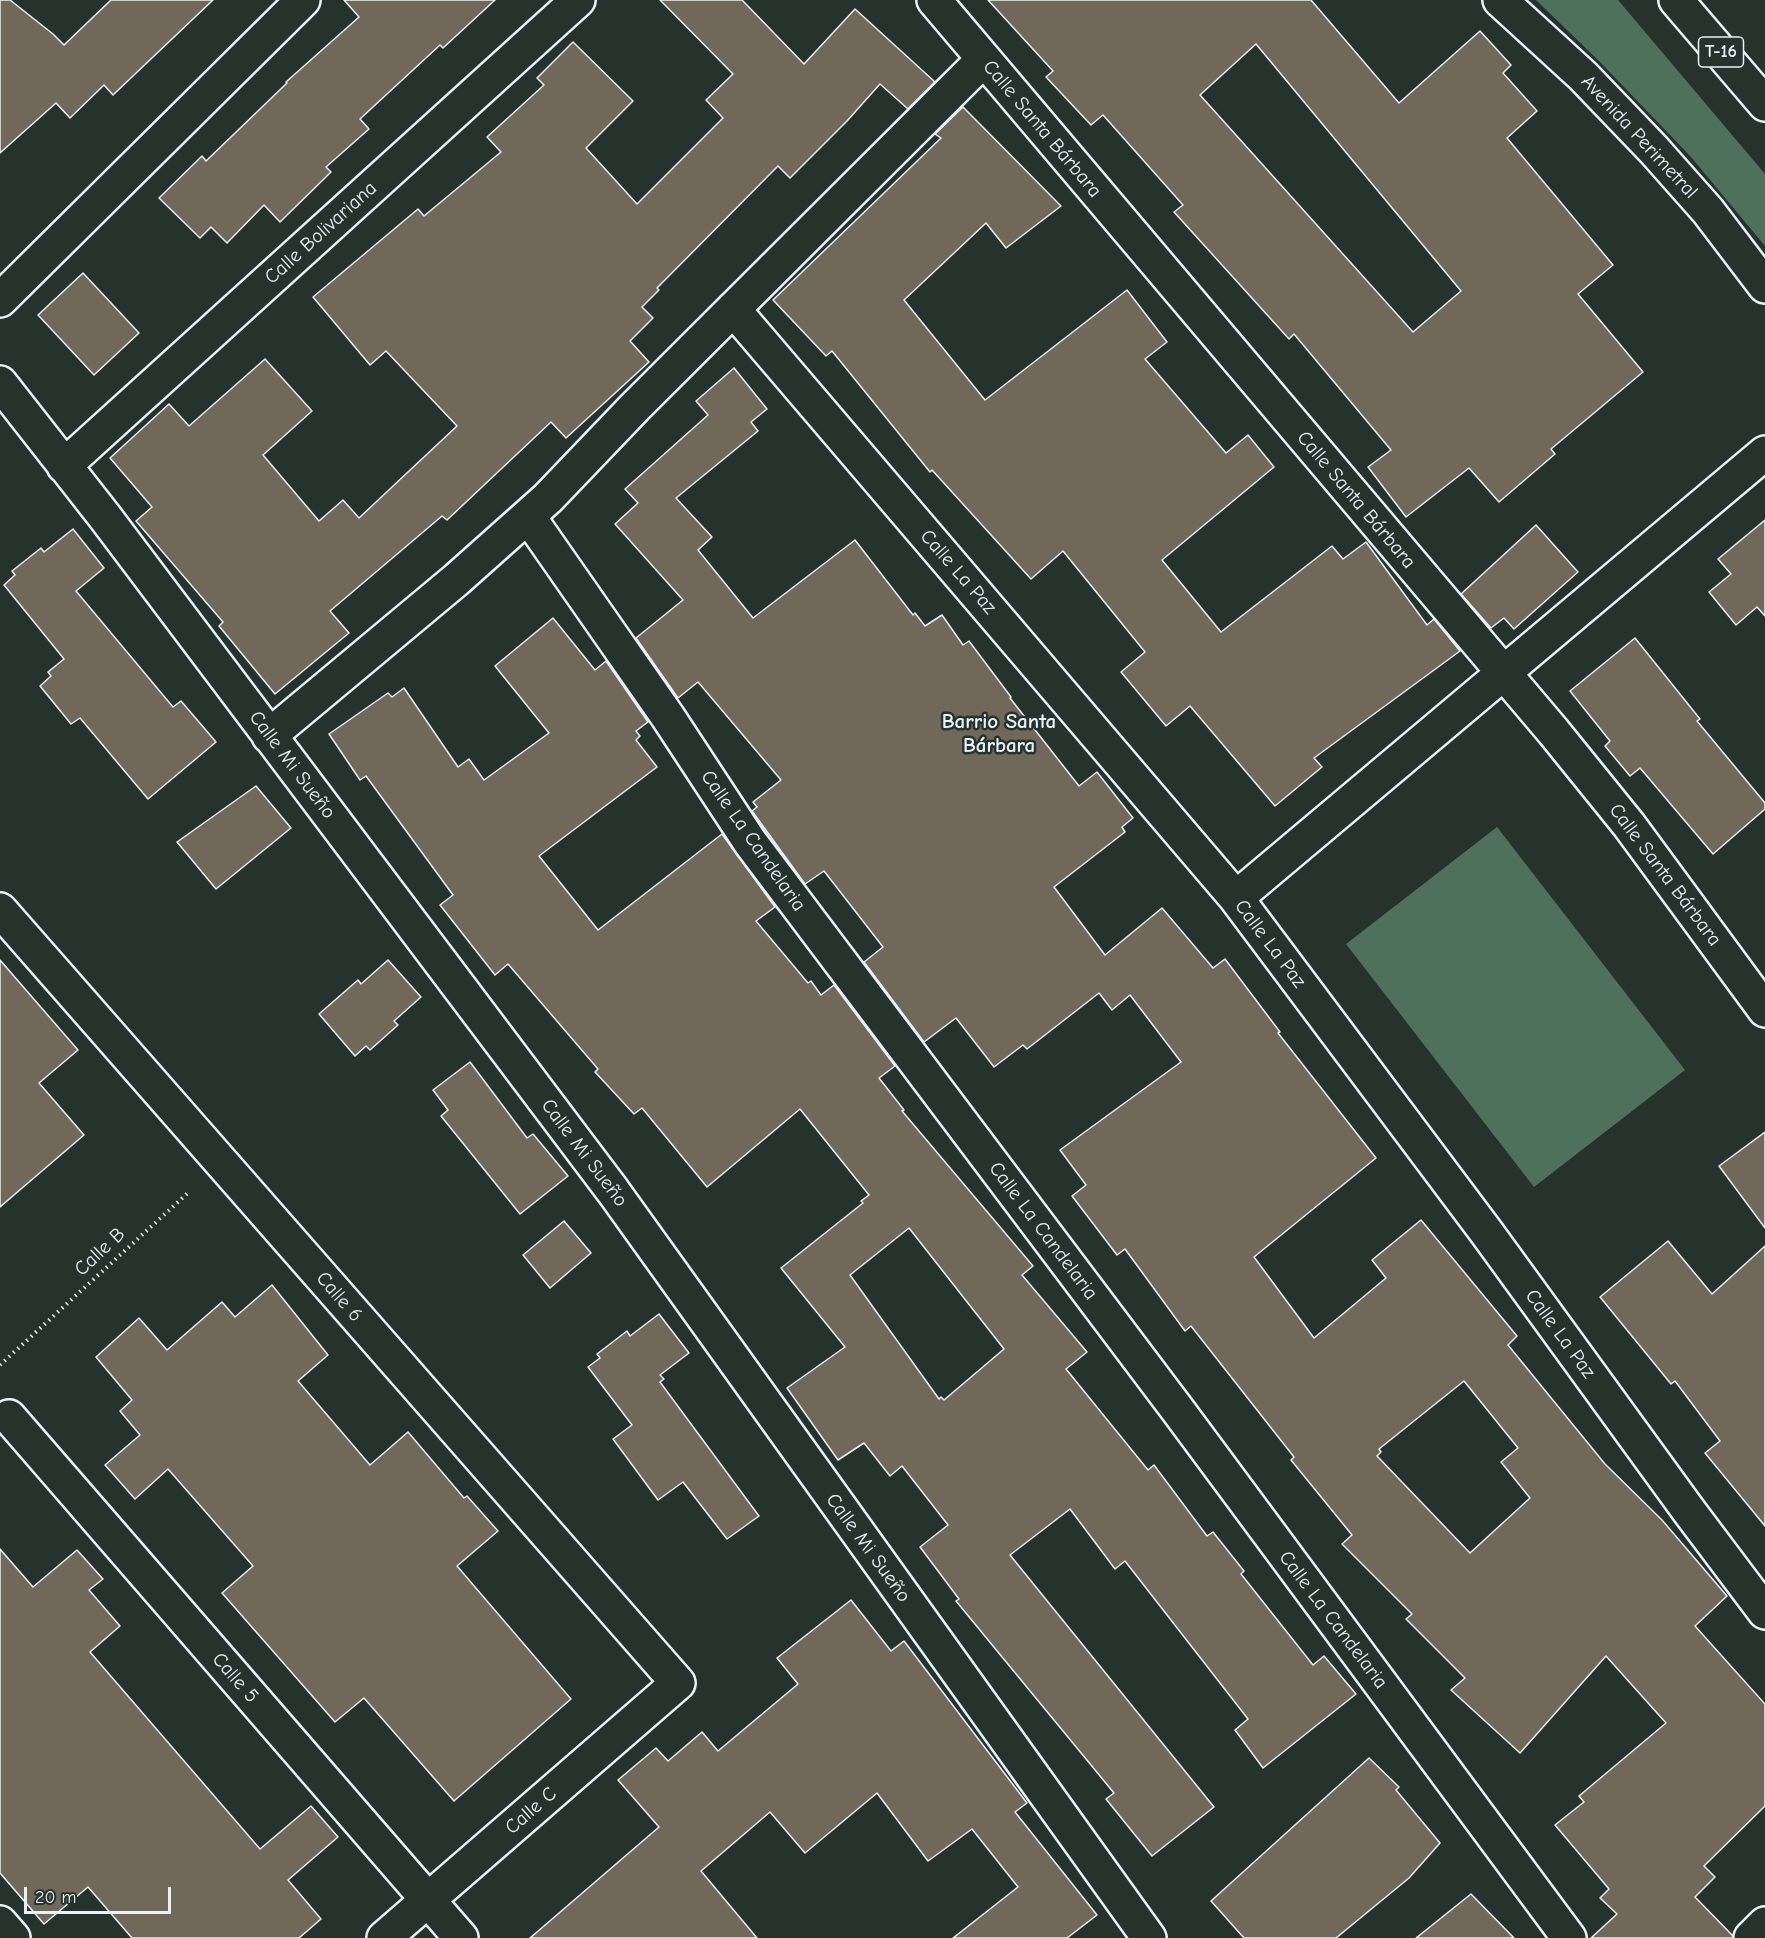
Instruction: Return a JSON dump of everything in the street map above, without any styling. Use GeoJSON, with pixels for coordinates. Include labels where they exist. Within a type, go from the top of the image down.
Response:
{"type":"FeatureCollection","features":[{"type":"Feature","properties":{"kind":"main road"},"geometry":{"type":"LineString","coordinates":[[0,300],[303,0]]}},
{"type":"Feature","properties":{"kind":"main road","name":"Calle Bolivariana"},"geometry":{"type":"LineString","coordinates":[[64,466],[578,0]]}},
{"type":"Feature","properties":{"kind":"main road","name":"Calle Santa Bárbara"},"geometry":{"type":"LineString","coordinates":[[934,0],[1504,673],[1629,825],[1765,1010]]}},
{"type":"Feature","properties":{"kind":"main road","name":"Avenida Perimetral"},"geometry":{"type":"LineString","coordinates":[[1500,0],[1582,76],[1654,150],[1708,211],[1765,286]]}},
{"type":"Feature","properties":{"kind":"main road","name":"T-16"},"geometry":{"type":"LineString","coordinates":[[1676,0],[1765,104]]}},
{"type":"Feature","properties":{"kind":"main road"},"geometry":{"type":"LineString","coordinates":[[269,736],[456,580],[548,498],[635,407],[984,59]]}},
{"type":"Feature","properties":{"kind":"main road","name":"Calle La Paz"},"geometry":{"type":"LineString","coordinates":[[733,309],[1236,898],[1487,1233],[1765,1612]]}},
{"type":"Feature","properties":{"kind":"main road","name":"Calle Mi Sueño"},"geometry":{"type":"LineString","coordinates":[[0,383],[613,1191],[1149,1938]]}},
{"type":"Feature","properties":{"kind":"main road"},"geometry":{"type":"LineString","coordinates":[[1236,898],[1765,453]]}},
{"type":"Feature","properties":{"kind":"main road","name":"Calle La Candelaria"},"geometry":{"type":"LineString","coordinates":[[528,516],[668,717],[750,842],[1180,1413],[1569,1938]]}},
{"type":"Feature","properties":{"kind":"main road","name":"Calle 6"},"geometry":{"type":"LineString","coordinates":[[0,910],[678,1683]]}},
{"type":"Feature","properties":{"kind":"main road","name":"Calle 5"},"geometry":{"type":"LineString","coordinates":[[9,1418],[461,1938]]}},
{"type":"Feature","properties":{"kind":"main road","name":"Calle C"},"geometry":{"type":"LineString","coordinates":[[384,1938],[678,1683]]}},
{"type":"Feature","properties":{"kind":"main road"},"geometry":{"type":"LineString","coordinates":[[0,1923],[13,1938]]}},
{"type":"Feature","properties":{"kind":"main road"},"geometry":{"type":"LineString","coordinates":[[1752,1938],[1765,1924]]}},
{"type":"Feature","properties":{"kind":"path","name":"Calle B"},"geometry":{"type":"LineString","coordinates":[[0,1365],[221,1162]]}},
{"type":"Feature","properties":{"kind":"green space"},"geometry":{"type":"Polygon","coordinates":[[[1536,0],[1618,0],[1765,174],[1765,246],[1691,157],[1600,62],[1536,0]]]}},
{"type":"Feature","properties":{"kind":"green space"},"geometry":{"type":"Polygon","coordinates":[[[1497,827],[1685,1070],[1534,1187],[1346,944],[1497,827]]]}},
{"type":"Feature","properties":{"kind":"building"},"geometry":{"type":"Polygon","coordinates":[[[0,0],[10,0],[64,45],[111,0],[213,0],[113,95],[104,85],[70,118],[56,103],[0,153],[0,0]]]}},
{"type":"Feature","properties":{"kind":"building"},"geometry":{"type":"Polygon","coordinates":[[[344,0],[495,0],[443,48],[440,45],[360,119],[369,129],[326,167],[331,172],[280,222],[264,205],[227,243],[211,227],[200,238],[159,198],[202,156],[206,161],[286,82],[359,17],[344,0]]]}},
{"type":"Feature","properties":{"kind":"building"},"geometry":{"type":"Polygon","coordinates":[[[660,0],[742,0],[804,64],[855,9],[935,82],[908,109],[880,84],[790,178],[778,166],[657,288],[659,290],[642,307],[653,318],[630,341],[649,362],[566,438],[551,422],[447,520],[442,516],[330,611],[349,633],[275,694],[219,626],[223,622],[136,521],[152,507],[110,458],[169,404],[189,426],[265,359],[312,411],[263,455],[319,521],[343,500],[359,518],[457,426],[386,351],[370,365],[313,297],[418,209],[424,216],[501,152],[487,137],[544,85],[537,78],[573,42],[633,101],[586,148],[637,204],[723,118],[706,100],[733,74],[660,0]]]}},
{"type":"Feature","properties":{"kind":"building"},"geometry":{"type":"Polygon","coordinates":[[[988,0],[1311,0],[1399,103],[1480,31],[1511,65],[1503,73],[1537,111],[1507,138],[1613,265],[1578,294],[1643,372],[1551,449],[1555,454],[1499,502],[1469,468],[1406,517],[1368,467],[1391,450],[1294,334],[1289,339],[1174,212],[1183,205],[1103,115],[1091,125],[1046,77],[1053,71],[988,0]],[[1256,44],[1200,95],[1413,332],[1461,291],[1256,44]]]}},
{"type":"Feature","properties":{"kind":"building"},"geometry":{"type":"Polygon","coordinates":[[[963,107],[1061,206],[1006,248],[986,223],[904,300],[985,400],[1127,290],[1167,342],[1145,359],[1226,453],[1248,435],[1274,467],[1162,560],[1221,632],[1332,546],[1343,559],[1366,542],[1427,625],[1434,619],[1460,651],[1314,758],[1322,767],[1275,806],[1190,706],[1166,726],[1121,672],[1145,652],[1063,551],[1031,579],[932,470],[930,472],[832,351],[826,356],[773,300],[941,138],[935,134],[963,107]]]}},
{"type":"Feature","properties":{"kind":"building"},"geometry":{"type":"Polygon","coordinates":[[[83,273],[139,333],[94,375],[38,315],[83,273]]]}},
{"type":"Feature","properties":{"kind":"building"},"geometry":{"type":"Polygon","coordinates":[[[734,368],[767,409],[751,422],[758,431],[676,498],[712,537],[698,550],[753,618],[855,540],[913,615],[915,613],[925,626],[942,615],[963,645],[969,641],[1079,786],[1097,772],[1133,818],[1122,827],[1125,832],[1054,887],[1105,955],[1162,908],[1213,968],[1225,959],[1280,1032],[1278,1033],[1376,1158],[1254,1257],[1314,1338],[1386,1278],[1372,1260],[1421,1220],[1517,1336],[1508,1345],[1605,1464],[1662,1520],[1727,1596],[1695,1626],[1765,1704],[1765,1806],[1704,1866],[1715,1877],[1695,1897],[1733,1938],[1591,1938],[1617,1914],[1600,1898],[1609,1889],[1555,1825],[1584,1802],[1579,1796],[1666,1723],[1606,1656],[1520,1753],[1451,1690],[1465,1678],[1406,1619],[1412,1614],[1342,1544],[1352,1535],[1291,1460],[1294,1457],[1191,1326],[1185,1331],[1125,1249],[1117,1255],[1072,1196],[1086,1185],[1060,1150],[1181,1062],[1130,995],[1112,1010],[1099,993],[1027,1049],[1023,1045],[994,1067],[956,1018],[924,1042],[864,962],[883,947],[824,871],[805,884],[752,811],[757,807],[753,802],[781,780],[698,682],[678,698],[636,638],[683,600],[615,524],[638,503],[625,489],[708,415],[696,401],[734,368]],[[1464,1381],[1379,1449],[1381,1452],[1377,1456],[1470,1553],[1530,1498],[1501,1462],[1518,1448],[1464,1381]]]}},
{"type":"Feature","properties":{"kind":"building"},"geometry":{"type":"Polygon","coordinates":[[[1765,520],[1765,616],[1757,607],[1736,625],[1709,592],[1731,574],[1718,559],[1765,520]]]}},
{"type":"Feature","properties":{"kind":"building"},"geometry":{"type":"Polygon","coordinates":[[[1536,525],[1578,572],[1514,629],[1504,618],[1491,628],[1461,594],[1536,525]]]}},
{"type":"Feature","properties":{"kind":"building"},"geometry":{"type":"Polygon","coordinates":[[[73,529],[104,568],[76,591],[173,707],[181,701],[216,742],[148,799],[80,718],[71,724],[40,686],[51,676],[48,672],[64,659],[4,585],[15,575],[12,571],[41,548],[44,552],[73,529]]]}},
{"type":"Feature","properties":{"kind":"building"},"geometry":{"type":"Polygon","coordinates":[[[553,618],[595,670],[606,661],[648,722],[636,731],[640,736],[636,740],[657,767],[539,856],[598,930],[722,834],[775,907],[756,921],[808,983],[811,981],[821,995],[834,985],[895,1066],[879,1078],[904,1110],[902,1111],[1033,1266],[1022,1275],[1087,1352],[1066,1369],[1148,1470],[1154,1465],[1207,1536],[1213,1532],[1244,1571],[1241,1574],[1313,1665],[1324,1656],[1356,1694],[1263,1768],[1235,1730],[1248,1719],[1125,1561],[1115,1569],[1070,1509],[1010,1555],[1214,1807],[1152,1856],[1106,1799],[1114,1793],[956,1601],[959,1599],[920,1547],[948,1525],[902,1466],[890,1476],[864,1443],[838,1460],[787,1388],[845,1347],[781,1268],[863,1203],[861,1201],[869,1195],[800,1109],[707,1187],[642,1108],[634,1114],[595,1072],[598,1069],[508,964],[495,975],[440,905],[453,895],[366,776],[360,780],[329,734],[388,693],[392,697],[404,688],[458,767],[469,759],[484,780],[549,733],[495,666],[553,618]],[[909,1228],[850,1275],[939,1399],[941,1397],[944,1400],[1004,1349],[909,1228]]]}},
{"type":"Feature","properties":{"kind":"building"},"geometry":{"type":"Polygon","coordinates":[[[1635,638],[1700,719],[1697,721],[1765,803],[1765,809],[1713,854],[1640,768],[1630,776],[1605,746],[1610,741],[1570,691],[1635,638]]]}},
{"type":"Feature","properties":{"kind":"building"},"geometry":{"type":"Polygon","coordinates":[[[256,786],[291,828],[216,889],[177,842],[256,786]]]}},
{"type":"Feature","properties":{"kind":"building"},"geometry":{"type":"Polygon","coordinates":[[[0,960],[78,1050],[39,1083],[84,1135],[0,1207],[0,960]]]}},
{"type":"Feature","properties":{"kind":"building"},"geometry":{"type":"Polygon","coordinates":[[[388,960],[421,997],[394,1021],[398,1025],[370,1050],[366,1046],[355,1056],[319,1014],[358,980],[361,984],[388,960]]]}},
{"type":"Feature","properties":{"kind":"building"},"geometry":{"type":"Polygon","coordinates":[[[470,1062],[527,1138],[533,1134],[568,1176],[520,1214],[441,1116],[448,1110],[433,1090],[470,1062]]]}},
{"type":"Feature","properties":{"kind":"building"},"geometry":{"type":"Polygon","coordinates":[[[1765,1132],[1765,1228],[1719,1166],[1765,1132]]]}},
{"type":"Feature","properties":{"kind":"building"},"geometry":{"type":"Polygon","coordinates":[[[564,1221],[591,1253],[550,1288],[523,1255],[564,1221]]]}},
{"type":"Feature","properties":{"kind":"building"},"geometry":{"type":"Polygon","coordinates":[[[1668,1241],[1712,1294],[1765,1246],[1765,1526],[1705,1453],[1720,1441],[1675,1381],[1671,1384],[1600,1297],[1668,1241]]]}},
{"type":"Feature","properties":{"kind":"building"},"geometry":{"type":"Polygon","coordinates":[[[272,1285],[328,1355],[298,1381],[370,1465],[408,1432],[464,1498],[467,1496],[498,1531],[457,1566],[571,1699],[454,1801],[364,1698],[335,1722],[222,1593],[253,1566],[168,1469],[135,1499],[105,1465],[140,1435],[120,1411],[132,1400],[96,1357],[139,1318],[167,1350],[222,1302],[235,1317],[272,1285]]]}},
{"type":"Feature","properties":{"kind":"building"},"geometry":{"type":"Polygon","coordinates":[[[659,1314],[689,1353],[660,1375],[664,1379],[660,1382],[759,1516],[727,1539],[683,1482],[658,1500],[613,1439],[632,1425],[588,1367],[600,1358],[597,1354],[627,1331],[630,1336],[659,1314]]]}},
{"type":"Feature","properties":{"kind":"building"},"geometry":{"type":"Polygon","coordinates":[[[0,1549],[33,1587],[77,1550],[103,1579],[89,1590],[120,1626],[90,1652],[260,1849],[311,1806],[338,1837],[288,1880],[321,1919],[299,1938],[132,1938],[88,1887],[44,1924],[0,1873],[0,1549]]]}},
{"type":"Feature","properties":{"kind":"building"},"geometry":{"type":"Polygon","coordinates":[[[851,1600],[891,1651],[904,1641],[1027,1803],[1015,1812],[1097,1915],[1067,1938],[953,1938],[1018,1887],[972,1829],[928,1861],[877,1793],[805,1853],[770,1812],[701,1871],[757,1938],[530,1938],[659,1827],[618,1780],[656,1748],[668,1761],[702,1732],[718,1751],[798,1684],[777,1658],[851,1600]]]}},
{"type":"Feature","properties":{"kind":"building"},"geometry":{"type":"Polygon","coordinates":[[[1369,1758],[1399,1787],[1396,1790],[1440,1843],[1409,1878],[1336,1938],[1244,1938],[1211,1901],[1369,1758]]]}},
{"type":"Feature","properties":{"kind":"building"},"geometry":{"type":"Polygon","coordinates":[[[1471,1894],[1514,1938],[1416,1938],[1471,1894]]]}},
{"type":"Feature","properties":{"kind":"district","name":"Barrio Santa Bárbara"},"geometry":{"type":"Point","coordinates":[999,734]}}]}
